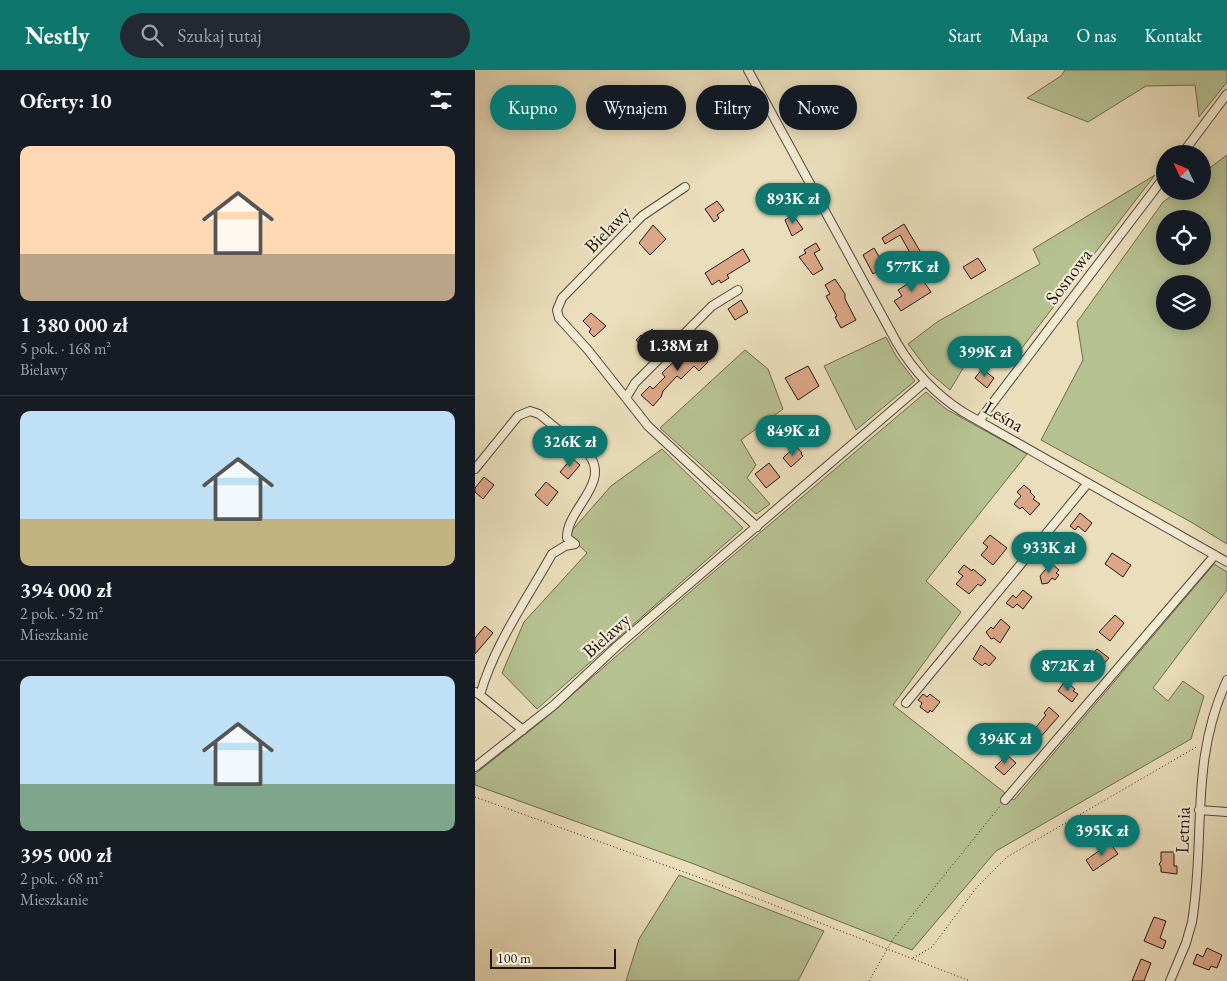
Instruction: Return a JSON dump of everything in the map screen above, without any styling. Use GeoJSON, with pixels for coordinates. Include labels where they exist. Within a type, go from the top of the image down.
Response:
{"type":"FeatureCollection","features":[{"type":"Feature","properties":{"kind":"street","name":"Leśna"},"geometry":{"type":"LineString","coordinates":[[748,70],[897,343],[909,363],[925,382],[948,402],[979,421],[1227,562]]}},
{"type":"Feature","properties":{"kind":"street"},"geometry":{"type":"LineString","coordinates":[[1189,145],[1227,94]]}},
{"type":"Feature","properties":{"kind":"street","name":"Bielawy"},"geometry":{"type":"LineString","coordinates":[[685,187],[642,216],[565,295],[558,305],[557,314],[648,426],[757,527]]}},
{"type":"Feature","properties":{"kind":"street","name":"Sosnowa"},"geometry":{"type":"LineString","coordinates":[[979,421],[1156,188]]}},
{"type":"Feature","properties":{"kind":"street"},"geometry":{"type":"LineString","coordinates":[[626,398],[635,383],[712,306],[738,290]]}},
{"type":"Feature","properties":{"kind":"street","name":"Bielawy"},"geometry":{"type":"LineString","coordinates":[[475,767],[554,705],[617,646],[925,382]]}},
{"type":"Feature","properties":{"kind":"street"},"geometry":{"type":"LineString","coordinates":[[475,469],[518,416],[530,411],[543,417],[594,462],[594,480],[567,529],[567,538],[575,544],[565,546],[553,554],[501,645],[478,693],[523,730]]}},
{"type":"Feature","properties":{"kind":"street"},"geometry":{"type":"LineString","coordinates":[[906,703],[1088,482]]}},
{"type":"Feature","properties":{"kind":"street"},"geometry":{"type":"LineString","coordinates":[[1005,800],[1215,555]]}},
{"type":"Feature","properties":{"kind":"street","name":"Letnia"},"geometry":{"type":"LineString","coordinates":[[1170,981],[1187,943],[1192,922],[1200,784],[1207,742],[1219,699],[1227,680]]}},
{"type":"Feature","properties":{"kind":"street"},"geometry":{"type":"LineString","coordinates":[[1199,810],[1227,812]]}},
{"type":"Feature","properties":{"kind":"path"},"geometry":{"type":"LineString","coordinates":[[912,958],[932,947],[986,877],[1007,857],[1207,742]]}},
{"type":"Feature","properties":{"kind":"path"},"geometry":{"type":"LineString","coordinates":[[475,797],[748,896],[970,981]]}},
{"type":"Feature","properties":{"kind":"path"},"geometry":{"type":"LineString","coordinates":[[869,981],[885,950],[903,925],[1005,800]]}},
{"type":"Feature","properties":{"kind":"green space"},"geometry":{"type":"Polygon","coordinates":[[[1065,70],[1227,70],[1227,82],[1199,117],[1195,85],[1146,86],[1088,122],[1027,98],[1061,76],[1065,70]]]}},
{"type":"Feature","properties":{"kind":"green space"},"geometry":{"type":"Polygon","coordinates":[[[1227,155],[1227,544],[1191,522],[1041,440],[1083,360],[1077,322],[1156,212],[1156,265],[1211,265],[1211,210],[1157,210],[1166,200],[1211,200],[1211,167],[1227,155]]]}},
{"type":"Feature","properties":{"kind":"green space"},"geometry":{"type":"Polygon","coordinates":[[[1155,175],[1008,366],[976,347],[950,390],[930,373],[908,344],[937,322],[1040,264],[1033,249],[1155,175]]]}},
{"type":"Feature","properties":{"kind":"green space"},"geometry":{"type":"Polygon","coordinates":[[[886,337],[896,356],[915,381],[856,430],[824,366],[886,337]]]}},
{"type":"Feature","properties":{"kind":"green space"},"geometry":{"type":"Polygon","coordinates":[[[745,350],[768,369],[783,409],[741,440],[756,465],[747,478],[770,504],[756,514],[660,428],[745,350]]]}},
{"type":"Feature","properties":{"kind":"green space"},"geometry":{"type":"Polygon","coordinates":[[[926,392],[946,409],[1027,454],[926,581],[961,612],[893,705],[1014,800],[1214,564],[1227,572],[1227,590],[1153,688],[1168,701],[1183,681],[1204,696],[1191,739],[996,851],[912,950],[694,864],[475,785],[475,774],[542,721],[690,592],[926,392]]]}},
{"type":"Feature","properties":{"kind":"green space"},"geometry":{"type":"Polygon","coordinates":[[[662,449],[743,528],[537,709],[502,673],[524,622],[587,553],[568,535],[611,486],[662,449]]]}},
{"type":"Feature","properties":{"kind":"green space"},"geometry":{"type":"Polygon","coordinates":[[[679,875],[824,931],[798,981],[626,981],[639,939],[679,875]]]}},
{"type":"Feature","properties":{"kind":"building"},"geometry":{"type":"Polygon","coordinates":[[[717,201],[724,210],[717,215],[719,218],[714,222],[705,209],[717,201]]]}},
{"type":"Feature","properties":{"kind":"building"},"geometry":{"type":"Polygon","coordinates":[[[793,215],[803,229],[792,236],[785,220],[793,215]]]}},
{"type":"Feature","properties":{"kind":"building"},"geometry":{"type":"Polygon","coordinates":[[[904,224],[930,268],[917,276],[913,268],[917,265],[900,235],[885,244],[882,238],[904,224]]]}},
{"type":"Feature","properties":{"kind":"building"},"geometry":{"type":"Polygon","coordinates":[[[653,225],[666,239],[650,255],[639,243],[653,225]]]}},
{"type":"Feature","properties":{"kind":"building"},"geometry":{"type":"Polygon","coordinates":[[[816,243],[820,250],[814,253],[823,269],[813,275],[799,257],[806,253],[804,250],[816,243]]]}},
{"type":"Feature","properties":{"kind":"building"},"geometry":{"type":"Polygon","coordinates":[[[874,248],[885,267],[873,274],[863,255],[874,248]]]}},
{"type":"Feature","properties":{"kind":"building"},"geometry":{"type":"Polygon","coordinates":[[[743,249],[750,261],[727,275],[729,278],[721,283],[719,280],[712,285],[705,273],[743,249]]]}},
{"type":"Feature","properties":{"kind":"building"},"geometry":{"type":"Polygon","coordinates":[[[978,258],[986,270],[971,279],[963,267],[978,258]]]}},
{"type":"Feature","properties":{"kind":"building"},"geometry":{"type":"Polygon","coordinates":[[[920,276],[931,292],[901,311],[894,301],[902,296],[898,290],[920,276]]]}},
{"type":"Feature","properties":{"kind":"building"},"geometry":{"type":"Polygon","coordinates":[[[835,279],[845,294],[845,299],[856,320],[841,328],[826,296],[830,294],[825,285],[835,279]]]}},
{"type":"Feature","properties":{"kind":"building"},"geometry":{"type":"Polygon","coordinates":[[[741,300],[748,312],[735,320],[728,309],[741,300]]]}},
{"type":"Feature","properties":{"kind":"building"},"geometry":{"type":"Polygon","coordinates":[[[591,313],[606,326],[594,337],[589,332],[591,329],[583,321],[591,313]]]}},
{"type":"Feature","properties":{"kind":"building"},"geometry":{"type":"Polygon","coordinates":[[[652,329],[661,339],[649,352],[636,340],[641,335],[644,338],[652,329]]]}},
{"type":"Feature","properties":{"kind":"building"},"geometry":{"type":"Polygon","coordinates":[[[701,344],[710,353],[704,358],[708,362],[699,371],[694,366],[681,379],[677,376],[663,391],[661,397],[653,406],[641,395],[650,386],[653,389],[665,377],[662,373],[688,348],[693,352],[701,344]]]}},
{"type":"Feature","properties":{"kind":"building"},"geometry":{"type":"Polygon","coordinates":[[[808,366],[819,386],[798,400],[785,378],[808,366]]]}},
{"type":"Feature","properties":{"kind":"building"},"geometry":{"type":"Polygon","coordinates":[[[982,369],[994,378],[987,388],[975,378],[982,369]]]}},
{"type":"Feature","properties":{"kind":"building"},"geometry":{"type":"Polygon","coordinates":[[[796,446],[803,456],[791,467],[783,458],[796,446]]]}},
{"type":"Feature","properties":{"kind":"building"},"geometry":{"type":"Polygon","coordinates":[[[572,458],[580,465],[568,479],[560,472],[572,458]]]}},
{"type":"Feature","properties":{"kind":"building"},"geometry":{"type":"Polygon","coordinates":[[[769,463],[780,477],[766,488],[755,474],[769,463]]]}},
{"type":"Feature","properties":{"kind":"building"},"geometry":{"type":"Polygon","coordinates":[[[484,477],[494,485],[483,499],[475,492],[475,488],[484,477]]]}},
{"type":"Feature","properties":{"kind":"building"},"geometry":{"type":"Polygon","coordinates":[[[546,482],[558,492],[547,506],[535,495],[546,482]]]}},
{"type":"Feature","properties":{"kind":"building"},"geometry":{"type":"Polygon","coordinates":[[[1024,485],[1035,497],[1033,499],[1040,504],[1030,515],[1022,507],[1020,509],[1014,504],[1021,496],[1017,492],[1024,485]]]}},
{"type":"Feature","properties":{"kind":"building"},"geometry":{"type":"Polygon","coordinates":[[[1080,513],[1092,523],[1085,532],[1078,526],[1075,530],[1070,526],[1080,513]]]}},
{"type":"Feature","properties":{"kind":"building"},"geometry":{"type":"Polygon","coordinates":[[[990,535],[1007,548],[993,565],[981,555],[988,547],[983,543],[990,535]]]}},
{"type":"Feature","properties":{"kind":"building"},"geometry":{"type":"Polygon","coordinates":[[[1112,553],[1131,565],[1123,577],[1105,564],[1112,553]]]}},
{"type":"Feature","properties":{"kind":"building"},"geometry":{"type":"Polygon","coordinates":[[[1051,563],[1059,570],[1056,573],[1059,575],[1055,580],[1052,578],[1048,583],[1042,584],[1040,576],[1051,563]]]}},
{"type":"Feature","properties":{"kind":"building"},"geometry":{"type":"Polygon","coordinates":[[[964,565],[972,571],[973,569],[986,580],[981,586],[978,584],[969,594],[956,584],[963,576],[958,572],[964,565]]]}},
{"type":"Feature","properties":{"kind":"building"},"geometry":{"type":"Polygon","coordinates":[[[1023,590],[1032,597],[1023,609],[1017,604],[1013,608],[1006,603],[1013,595],[1016,598],[1023,590]]]}},
{"type":"Feature","properties":{"kind":"building"},"geometry":{"type":"Polygon","coordinates":[[[1115,615],[1124,623],[1110,641],[1099,632],[1115,615]]]}},
{"type":"Feature","properties":{"kind":"building"},"geometry":{"type":"Polygon","coordinates":[[[1001,619],[1010,627],[1000,643],[994,638],[991,639],[986,632],[991,627],[993,629],[1001,619]]]}},
{"type":"Feature","properties":{"kind":"building"},"geometry":{"type":"Polygon","coordinates":[[[485,626],[493,633],[475,654],[475,638],[485,626]]]}},
{"type":"Feature","properties":{"kind":"building"},"geometry":{"type":"Polygon","coordinates":[[[981,645],[996,658],[989,666],[985,663],[982,666],[973,659],[981,645]]]}},
{"type":"Feature","properties":{"kind":"building"},"geometry":{"type":"Polygon","coordinates":[[[1097,649],[1109,658],[1095,674],[1084,664],[1097,649]]]}},
{"type":"Feature","properties":{"kind":"building"},"geometry":{"type":"Polygon","coordinates":[[[1065,681],[1078,694],[1072,702],[1058,691],[1065,681]]]}},
{"type":"Feature","properties":{"kind":"building"},"geometry":{"type":"Polygon","coordinates":[[[923,694],[927,697],[930,694],[940,702],[932,712],[930,710],[928,713],[920,707],[922,703],[918,700],[923,694]]]}},
{"type":"Feature","properties":{"kind":"building"},"geometry":{"type":"Polygon","coordinates":[[[1049,707],[1059,716],[1030,749],[1019,741],[1029,729],[1032,732],[1046,715],[1044,713],[1049,707]]]}},
{"type":"Feature","properties":{"kind":"building"},"geometry":{"type":"Polygon","coordinates":[[[1007,755],[1016,763],[1004,775],[995,767],[1007,755]]]}},
{"type":"Feature","properties":{"kind":"building"},"geometry":{"type":"Polygon","coordinates":[[[1110,843],[1118,854],[1093,871],[1086,860],[1110,843]]]}},
{"type":"Feature","properties":{"kind":"building"},"geometry":{"type":"Polygon","coordinates":[[[1161,852],[1174,852],[1174,866],[1177,866],[1177,874],[1161,872],[1159,864],[1161,862],[1161,852]]]}},
{"type":"Feature","properties":{"kind":"building"},"geometry":{"type":"Polygon","coordinates":[[[1154,917],[1166,921],[1160,938],[1166,941],[1163,949],[1144,941],[1154,917]]]}},
{"type":"Feature","properties":{"kind":"building"},"geometry":{"type":"Polygon","coordinates":[[[1207,948],[1222,955],[1217,968],[1211,966],[1209,970],[1193,964],[1197,954],[1203,957],[1207,948]]]}},
{"type":"Feature","properties":{"kind":"building"},"geometry":{"type":"Polygon","coordinates":[[[1141,959],[1151,963],[1144,981],[1132,981],[1141,959]]]}}]}
